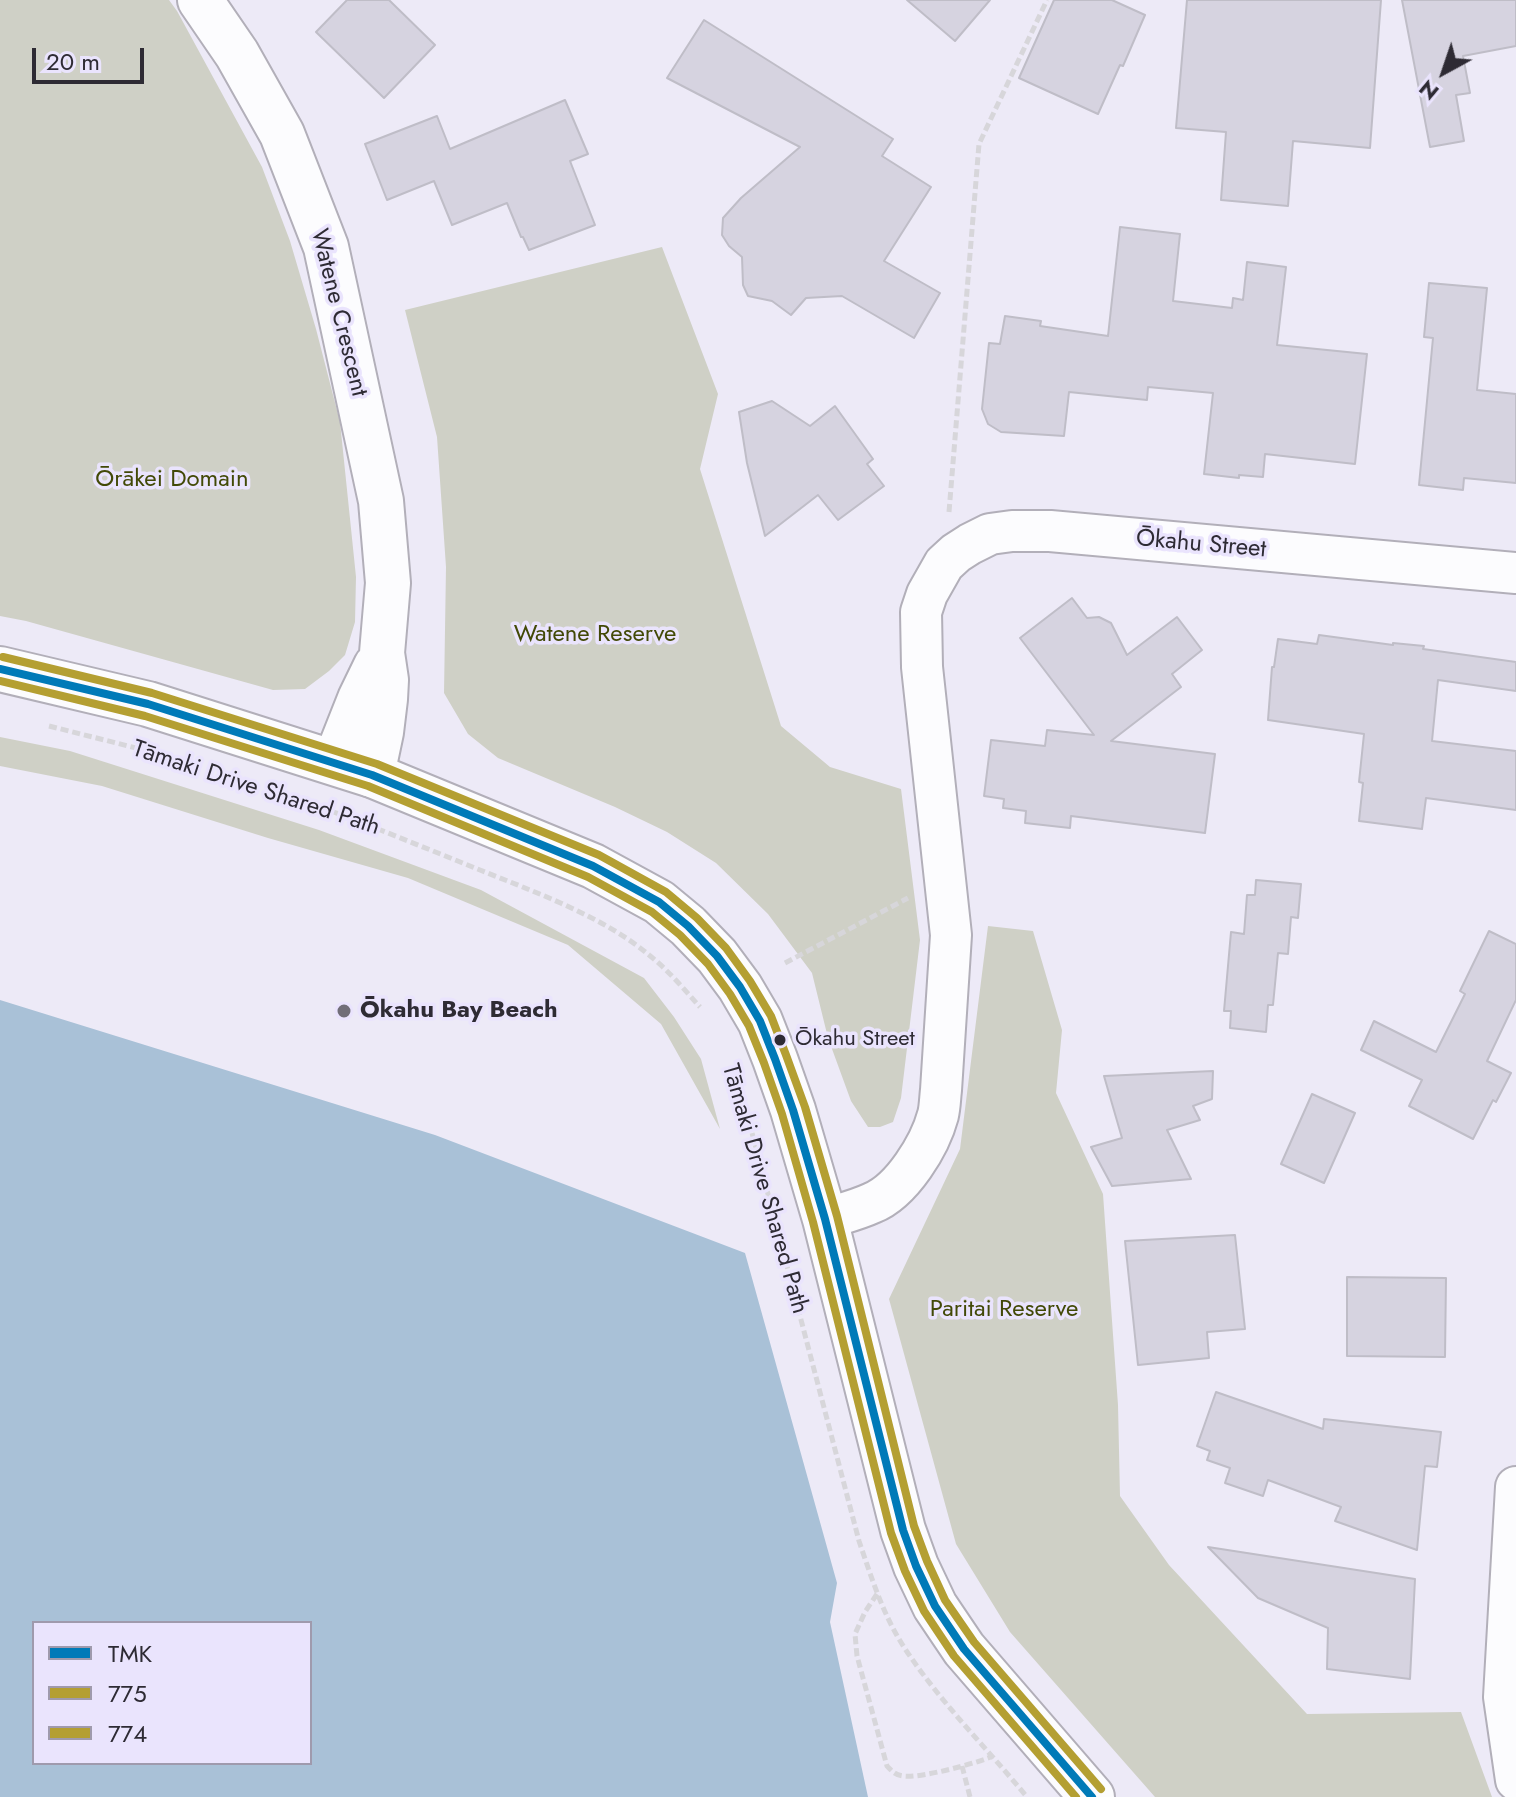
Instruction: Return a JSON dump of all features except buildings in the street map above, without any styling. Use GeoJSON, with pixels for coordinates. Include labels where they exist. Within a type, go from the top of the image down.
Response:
{"type":"FeatureCollection","features":[{"type":"Feature","properties":{"kind":"main road","name":"Watene Crescent"},"geometry":{"type":"LineString","coordinates":[[200,0],[237,54],[282,134],[326,247],[381,501],[388,583],[382,653],[385,699],[381,732],[354,768]]}},
{"type":"Feature","properties":{"kind":"main road"},"geometry":{"type":"LineString","coordinates":[[0,669],[148,704],[354,768],[593,866],[659,902],[688,926],[717,956],[760,1021],[793,1110],[825,1219],[903,1530],[916,1566],[935,1606],[964,1649],[1092,1797]]}},
{"type":"Feature","properties":{"kind":"street","name":"Ōkahu Street"},"geometry":{"type":"LineString","coordinates":[[825,1219],[874,1203],[891,1192],[919,1156],[938,1114],[951,935],[922,667],[921,612],[944,564],[956,553],[990,534],[1050,531],[1516,573]]}},
{"type":"Feature","properties":{"kind":"street"},"geometry":{"type":"LineString","coordinates":[[1516,1487],[1504,1697],[1516,1780]]}},
{"type":"Feature","properties":{"kind":"path"},"geometry":{"type":"LineString","coordinates":[[949,516],[979,144],[1047,0]]}},
{"type":"Feature","properties":{"kind":"path","name":"Tāmaki Drive Shared Path"},"geometry":{"type":"LineString","coordinates":[[43,725],[165,755]]}},
{"type":"Feature","properties":{"kind":"path","name":"Tāmaki Drive Shared Path"},"geometry":{"type":"LineString","coordinates":[[266,788],[337,812],[511,882],[605,926],[647,953],[706,1013]]}},
{"type":"Feature","properties":{"kind":"path"},"geometry":{"type":"LineString","coordinates":[[785,963],[909,897]]}},
{"type":"Feature","properties":{"kind":"path","name":"Tāmaki Drive Shared Path"},"geometry":{"type":"LineString","coordinates":[[744,1102],[859,1541],[877,1594],[901,1641],[932,1687],[1027,1797]]}},
{"type":"Feature","properties":{"kind":"path"},"geometry":{"type":"LineString","coordinates":[[877,1594],[855,1634],[857,1656],[887,1766],[894,1774],[906,1777],[979,1762],[993,1756]]}},
{"type":"Feature","properties":{"kind":"path"},"geometry":{"type":"LineString","coordinates":[[962,1766],[970,1797]]}},
{"type":"Feature","properties":{"kind":"green space","name":"Ōrākei Domain"},"geometry":{"type":"Polygon","coordinates":[[[0,0],[169,0],[262,167],[290,241],[340,422],[356,577],[355,622],[345,655],[305,689],[273,690],[0,616],[0,0]]]}},
{"type":"Feature","properties":{"kind":"green space","name":"Watene Reserve"},"geometry":{"type":"Polygon","coordinates":[[[662,247],[718,394],[700,469],[781,726],[830,767],[901,789],[920,940],[901,1098],[893,1122],[880,1127],[868,1127],[851,1101],[828,1038],[812,973],[768,914],[716,863],[667,832],[498,758],[468,734],[444,693],[446,567],[437,437],[405,310],[662,247]]]}},
{"type":"Feature","properties":{"kind":"green space"},"geometry":{"type":"Polygon","coordinates":[[[0,737],[70,751],[319,830],[481,890],[644,978],[701,1059],[720,1129],[661,1024],[568,945],[408,878],[102,786],[0,766],[0,737]]]}},
{"type":"Feature","properties":{"kind":"green space","name":"Paritai Reserve"},"geometry":{"type":"Polygon","coordinates":[[[988,926],[1033,931],[1062,1030],[1056,1093],[1103,1194],[1118,1405],[1120,1496],[1169,1565],[1307,1714],[1461,1712],[1492,1797],[1155,1797],[1010,1632],[956,1544],[889,1299],[960,1149],[988,926]]]}},
{"type":"Feature","properties":{"kind":"water"},"geometry":{"type":"Polygon","coordinates":[[[0,1000],[435,1135],[745,1253],[837,1583],[830,1622],[868,1797],[0,1797],[0,1000]]]}},
{"type":"Feature","properties":{"kind":"transit line","name":"774"},"geometry":{"type":"LineString","coordinates":[[3,657],[152,693],[377,764],[599,855],[666,892],[697,918],[726,948],[771,1016],[805,1107],[837,1216],[914,1526],[945,1600],[974,1642],[1101,1789]]}},
{"type":"Feature","properties":{"kind":"transit line","name":"TMK"},"geometry":{"type":"LineString","coordinates":[[0,669],[148,704],[372,775],[593,866],[659,902],[688,926],[717,956],[740,987],[760,1021],[775,1059],[825,1219],[903,1530],[916,1566],[935,1606],[964,1649],[1092,1797]]}},
{"type":"Feature","properties":{"kind":"transit line","name":"775"},"geometry":{"type":"LineString","coordinates":[[0,681],[145,716],[368,786],[588,877],[652,912],[708,964],[749,1026],[782,1114],[813,1222],[891,1533],[905,1571],[924,1611],[954,1656],[1076,1797]]}},
{"type":"Feature","properties":{"kind":"place","name":"Ōkahu Bay Beach"},"geometry":{"type":"Point","coordinates":[344,1011]}},
{"type":"Feature","properties":{"kind":"place","name":"Ōkahu Street"},"geometry":{"type":"Point","coordinates":[780,1040]}}]}
